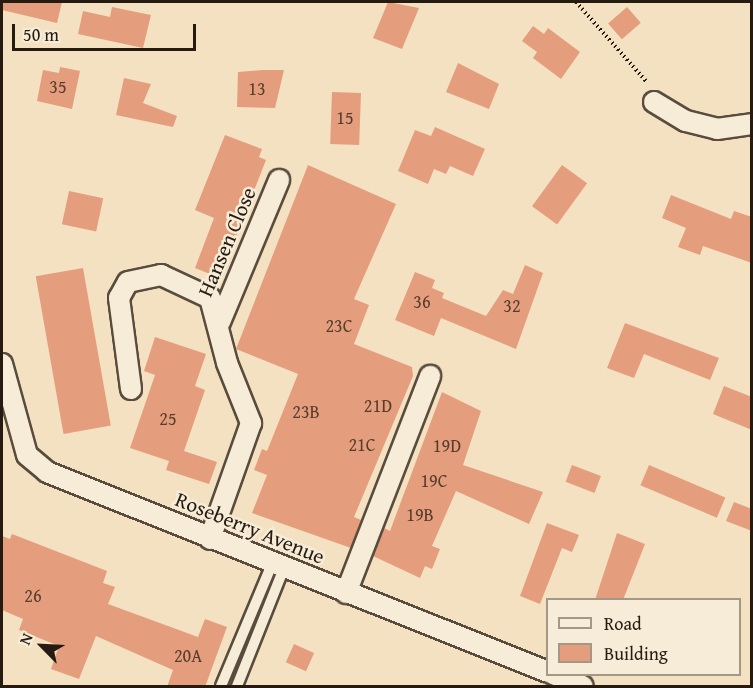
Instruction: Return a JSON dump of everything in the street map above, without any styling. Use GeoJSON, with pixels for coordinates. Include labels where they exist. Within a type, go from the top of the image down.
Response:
{"type":"FeatureCollection","features":[{"type":"Feature","properties":{"kind":"street"},"geometry":{"type":"LineString","coordinates":[[654,102],[686,121],[717,129],[752,124]]}},
{"type":"Feature","properties":{"kind":"street","name":"Hansen Close"},"geometry":{"type":"LineString","coordinates":[[220,322],[279,180]]}},
{"type":"Feature","properties":{"kind":"street","name":"Hansen Close"},"geometry":{"type":"LineString","coordinates":[[131,389],[119,298],[128,282],[161,275],[182,281],[210,298],[220,322],[227,363],[251,423],[210,539]]}},
{"type":"Feature","properties":{"kind":"street","name":"Roseberry Avenue"},"geometry":{"type":"LineString","coordinates":[[2,374],[27,455],[46,472],[546,671]]}},
{"type":"Feature","properties":{"kind":"street"},"geometry":{"type":"LineString","coordinates":[[346,592],[430,376]]}},
{"type":"Feature","properties":{"kind":"street"},"geometry":{"type":"LineString","coordinates":[[556,676],[583,687]]}},
{"type":"Feature","properties":{"kind":"lane"},"geometry":{"type":"LineString","coordinates":[[221,687],[278,566]]}},
{"type":"Feature","properties":{"kind":"lane"},"geometry":{"type":"LineString","coordinates":[[237,687],[278,566]]}},
{"type":"Feature","properties":{"kind":"path"},"geometry":{"type":"LineString","coordinates":[[576,2],[643,72],[654,102]]}},
{"type":"Feature","properties":{"kind":"building"},"geometry":{"type":"Polygon","coordinates":[[[2,2],[62,2],[57,23],[2,10],[2,2]]]}},
{"type":"Feature","properties":{"kind":"building"},"geometry":{"type":"Polygon","coordinates":[[[388,2],[419,8],[402,49],[373,38],[388,2]]]}},
{"type":"Feature","properties":{"kind":"building"},"geometry":{"type":"Polygon","coordinates":[[[112,7],[151,15],[143,48],[78,34],[83,11],[110,17],[112,7]]]}},
{"type":"Feature","properties":{"kind":"building"},"geometry":{"type":"Polygon","coordinates":[[[627,7],[641,23],[622,39],[608,23],[627,7]]]}},
{"type":"Feature","properties":{"kind":"building"},"geometry":{"type":"Polygon","coordinates":[[[533,26],[544,34],[548,28],[580,52],[561,79],[533,58],[537,52],[522,41],[533,26]]]}},
{"type":"Feature","properties":{"kind":"building"},"geometry":{"type":"Polygon","coordinates":[[[458,63],[499,84],[489,109],[446,92],[458,63]]]}},
{"type":"Feature","properties":{"kind":"building"},"geometry":{"type":"Polygon","coordinates":[[[60,67],[80,71],[72,109],[37,101],[43,70],[59,73],[60,67]]]}},
{"type":"Feature","properties":{"kind":"building"},"geometry":{"type":"Polygon","coordinates":[[[284,70],[275,108],[237,107],[238,72],[284,70]]]}},
{"type":"Feature","properties":{"kind":"building"},"geometry":{"type":"Polygon","coordinates":[[[124,78],[151,84],[143,103],[177,116],[173,127],[116,115],[124,78]]]}},
{"type":"Feature","properties":{"kind":"building"},"geometry":{"type":"Polygon","coordinates":[[[332,92],[361,93],[359,145],[330,144],[332,92]]]}},
{"type":"Feature","properties":{"kind":"building"},"geometry":{"type":"Polygon","coordinates":[[[435,127],[485,149],[473,176],[450,166],[446,174],[434,169],[428,184],[398,171],[415,130],[431,136],[435,127]]]}},
{"type":"Feature","properties":{"kind":"building"},"geometry":{"type":"Polygon","coordinates":[[[225,135],[262,149],[259,157],[266,160],[220,278],[195,268],[214,218],[195,210],[225,135]]]}},
{"type":"Feature","properties":{"kind":"building"},"geometry":{"type":"Polygon","coordinates":[[[308,165],[396,204],[354,299],[369,305],[354,344],[412,367],[413,376],[354,517],[361,520],[351,548],[252,513],[267,475],[254,470],[262,449],[267,451],[298,374],[236,349],[308,165]]]}},
{"type":"Feature","properties":{"kind":"building"},"geometry":{"type":"Polygon","coordinates":[[[562,165],[587,183],[557,224],[532,206],[562,165]]]}},
{"type":"Feature","properties":{"kind":"building"},"geometry":{"type":"Polygon","coordinates":[[[69,191],[103,198],[96,232],[62,224],[69,191]]]}},
{"type":"Feature","properties":{"kind":"building"},"geometry":{"type":"Polygon","coordinates":[[[671,195],[731,219],[734,211],[752,217],[752,263],[703,246],[700,255],[678,247],[686,228],[662,218],[671,195]]]}},
{"type":"Feature","properties":{"kind":"building"},"geometry":{"type":"Polygon","coordinates":[[[525,265],[543,273],[516,349],[441,318],[434,336],[395,320],[415,272],[435,280],[432,288],[444,293],[442,298],[486,316],[503,290],[513,294],[525,265]]]}},
{"type":"Feature","properties":{"kind":"building"},"geometry":{"type":"Polygon","coordinates":[[[83,268],[111,426],[64,434],[36,276],[83,268]]]}},
{"type":"Feature","properties":{"kind":"building"},"geometry":{"type":"Polygon","coordinates":[[[625,323],[719,358],[710,380],[644,354],[634,378],[607,368],[625,323]]]}},
{"type":"Feature","properties":{"kind":"building"},"geometry":{"type":"Polygon","coordinates":[[[155,337],[206,354],[195,386],[205,390],[184,451],[217,462],[209,484],[166,470],[169,461],[130,448],[155,375],[144,371],[155,337]]]}},
{"type":"Feature","properties":{"kind":"building"},"geometry":{"type":"Polygon","coordinates":[[[724,386],[752,397],[752,430],[713,414],[724,386]]]}},
{"type":"Feature","properties":{"kind":"building"},"geometry":{"type":"Polygon","coordinates":[[[442,392],[481,411],[463,465],[543,492],[529,524],[456,491],[432,546],[440,549],[432,569],[425,566],[420,578],[373,556],[384,528],[390,531],[442,392]]]}},
{"type":"Feature","properties":{"kind":"building"},"geometry":{"type":"Polygon","coordinates":[[[572,465],[601,476],[594,493],[566,482],[572,465]]]}},
{"type":"Feature","properties":{"kind":"building"},"geometry":{"type":"Polygon","coordinates":[[[649,465],[725,497],[717,518],[640,485],[649,465]]]}},
{"type":"Feature","properties":{"kind":"building"},"geometry":{"type":"Polygon","coordinates":[[[734,502],[752,509],[752,531],[726,521],[734,502]]]}},
{"type":"Feature","properties":{"kind":"building"},"geometry":{"type":"Polygon","coordinates":[[[547,523],[579,535],[572,552],[562,548],[540,604],[520,596],[547,523]]]}},
{"type":"Feature","properties":{"kind":"building"},"geometry":{"type":"Polygon","coordinates":[[[617,533],[645,544],[624,598],[596,598],[617,533]]]}},
{"type":"Feature","properties":{"kind":"building"},"geometry":{"type":"Polygon","coordinates":[[[12,534],[107,571],[103,583],[115,587],[108,604],[198,637],[205,619],[227,627],[205,687],[167,687],[173,670],[96,636],[79,679],[51,669],[59,646],[19,630],[23,619],[2,610],[2,536],[10,539],[12,534]]]}},
{"type":"Feature","properties":{"kind":"building"},"geometry":{"type":"Polygon","coordinates":[[[294,644],[314,653],[306,671],[286,662],[294,644]]]}}]}
